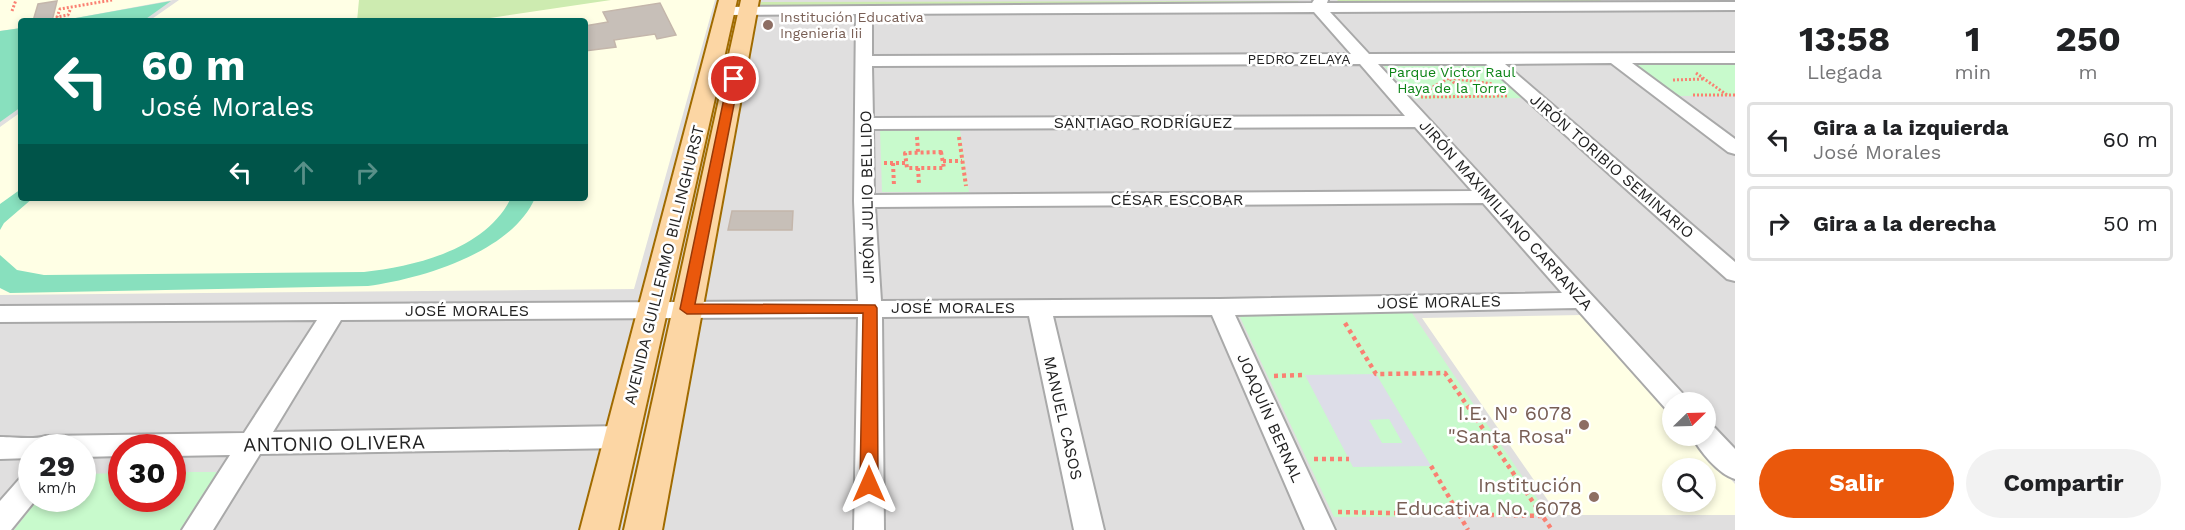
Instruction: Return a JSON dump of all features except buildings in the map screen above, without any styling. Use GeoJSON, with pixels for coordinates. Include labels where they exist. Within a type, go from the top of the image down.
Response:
{"type":"FeatureCollection","features":[{"type":"Feature","properties":{"kind":"main road","name":"AVENIDA GUILLERMO BILLINGHURST"},"geometry":{"type":"LineString","coordinates":[[599,530],[653,308],[738,5]]}},
{"type":"Feature","properties":{"kind":"main road","name":"AVENIDA GUILLERMO BILLINGHURST"},"geometry":{"type":"LineString","coordinates":[[643,530],[687,309],[738,5]]}},
{"type":"Feature","properties":{"kind":"street"},"geometry":{"type":"LineString","coordinates":[[738,5],[864,9],[1320,4],[1624,3],[1735,6]]}},
{"type":"Feature","properties":{"kind":"street","name":"JIRÓN MAXIMILIANO CARRANZA"},"geometry":{"type":"LineString","coordinates":[[1320,4],[1365,59],[1667,392]]}},
{"type":"Feature","properties":{"kind":"street","name":"JIRÓN JULIO BELLIDO"},"geometry":{"type":"LineString","coordinates":[[864,9],[864,201],[870,308],[869,530]]}},
{"type":"Feature","properties":{"kind":"street"},"geometry":{"type":"LineString","coordinates":[[1614,58],[1735,148]]}},
{"type":"Feature","properties":{"kind":"street","name":"JIRÓN TORIBIO SEMINARIO"},"geometry":{"type":"LineString","coordinates":[[1490,59],[1735,274]]}},
{"type":"Feature","properties":{"kind":"street","name":"PEDRO ZELAYA"},"geometry":{"type":"LineString","coordinates":[[864,61],[1734,59]]}},
{"type":"Feature","properties":{"kind":"street","name":"SANTIAGO RODRÍGUEZ"},"geometry":{"type":"LineString","coordinates":[[865,124],[1421,121]]}},
{"type":"Feature","properties":{"kind":"street","name":"CÉSAR ESCOBAR"},"geometry":{"type":"LineString","coordinates":[[864,201],[1490,197]]}},
{"type":"Feature","properties":{"kind":"street","name":"JOSÉ MORALES"},"geometry":{"type":"LineString","coordinates":[[0,314],[335,310],[1220,306],[1583,300]]}},
{"type":"Feature","properties":{"kind":"street","name":"JOAQUÍN BERNAL"},"geometry":{"type":"LineString","coordinates":[[1220,306],[1320,530]]}},
{"type":"Feature","properties":{"kind":"street","name":"MANUEL CASOS"},"geometry":{"type":"LineString","coordinates":[[1039,307],[1089,530]]}},
{"type":"Feature","properties":{"kind":"street"},"geometry":{"type":"LineString","coordinates":[[197,530],[335,310]]}},
{"type":"Feature","properties":{"kind":"street","name":"ANTONIO OLIVERA"},"geometry":{"type":"LineString","coordinates":[[96,446],[622,437]]}},
{"type":"Feature","properties":{"kind":"street"},"geometry":{"type":"LineString","coordinates":[[1715,446],[1735,468]]}},
{"type":"Feature","properties":{"kind":"street"},"geometry":{"type":"LineString","coordinates":[[0,448],[18,447]]}},
{"type":"Feature","properties":{"kind":"street"},"geometry":{"type":"LineString","coordinates":[[0,522],[18,501]]}},
{"type":"Feature","properties":{"kind":"path"},"geometry":{"type":"LineString","coordinates":[[12,11],[16,0]]}},
{"type":"Feature","properties":{"kind":"path"},"geometry":{"type":"LineString","coordinates":[[70,10],[68,15],[57,17],[60,9],[112,0]]}},
{"type":"Feature","properties":{"kind":"path"},"geometry":{"type":"LineString","coordinates":[[1688,68],[1728,95]]}},
{"type":"Feature","properties":{"kind":"path"},"geometry":{"type":"LineString","coordinates":[[1442,71],[1468,96]]}},
{"type":"Feature","properties":{"kind":"path"},"geometry":{"type":"LineString","coordinates":[[1456,71],[1449,78],[1416,97],[1511,96]]}},
{"type":"Feature","properties":{"kind":"path"},"geometry":{"type":"LineString","coordinates":[[1439,75],[1501,85]]}},
{"type":"Feature","properties":{"kind":"path"},"geometry":{"type":"LineString","coordinates":[[1664,80],[1705,79]]}},
{"type":"Feature","properties":{"kind":"path"},"geometry":{"type":"LineString","coordinates":[[958,131],[966,190]]}},
{"type":"Feature","properties":{"kind":"path"},"geometry":{"type":"LineString","coordinates":[[884,152],[884,172]]}},
{"type":"Feature","properties":{"kind":"path"},"geometry":{"type":"LineString","coordinates":[[941,152],[943,161],[944,168],[907,168],[905,153],[941,152]]}},
{"type":"Feature","properties":{"kind":"path"},"geometry":{"type":"LineString","coordinates":[[943,161],[962,161]]}},
{"type":"Feature","properties":{"kind":"path"},"geometry":{"type":"LineString","coordinates":[[884,163],[906,163]]}},
{"type":"Feature","properties":{"kind":"path"},"geometry":{"type":"LineString","coordinates":[[893,163],[894,190],[902,190]]}},
{"type":"Feature","properties":{"kind":"path"},"geometry":{"type":"LineString","coordinates":[[918,168],[920,190]]}},
{"type":"Feature","properties":{"kind":"path"},"geometry":{"type":"LineString","coordinates":[[1340,315],[1376,374],[1445,373],[1552,530]]}},
{"type":"Feature","properties":{"kind":"path"},"geometry":{"type":"LineString","coordinates":[[1269,366],[1278,387]]}},
{"type":"Feature","properties":{"kind":"path"},"geometry":{"type":"LineString","coordinates":[[1274,376],[1305,375]]}},
{"type":"Feature","properties":{"kind":"path"},"geometry":{"type":"LineString","coordinates":[[1308,449],[1318,470]]}},
{"type":"Feature","properties":{"kind":"path"},"geometry":{"type":"LineString","coordinates":[[1313,459],[1349,459]]}},
{"type":"Feature","properties":{"kind":"path"},"geometry":{"type":"LineString","coordinates":[[1431,466],[1468,530]]}},
{"type":"Feature","properties":{"kind":"path"},"geometry":{"type":"LineString","coordinates":[[1334,502],[1339,513],[1542,516]]}},
{"type":"Feature","properties":{"kind":"shaded area"},"geometry":{"type":"Polygon","coordinates":[[[0,0],[1735,0],[1735,530],[0,530],[0,0]]]}},
{"type":"Feature","properties":{"kind":"shaded area"},"geometry":{"type":"Polygon","coordinates":[[[0,0],[173,0],[75,18],[18,18],[18,28],[0,31],[0,0]]]}},
{"type":"Feature","properties":{"kind":"shaded area"},"geometry":{"type":"Polygon","coordinates":[[[179,0],[715,0],[634,289],[0,295],[0,127],[18,114],[18,201],[588,201],[588,18],[153,18],[179,0]]]}},
{"type":"Feature","properties":{"kind":"shaded area","name":"I.E. N° 6078 \"Santa Rosa\""},"geometry":{"type":"Polygon","coordinates":[[[1583,315],[1662,403],[1662,446],[1701,446],[1712,458],[1662,458],[1662,512],[1716,512],[1716,463],[1735,484],[1735,515],[1558,515],[1422,318],[1583,315]]]}},
{"type":"Feature","properties":{"kind":"shaded area"},"geometry":{"type":"Polygon","coordinates":[[[1376,374],[1431,466],[1353,467],[1305,375],[1376,374]],[[1389,419],[1369,420],[1382,443],[1402,442],[1389,419]]]}},
{"type":"Feature","properties":{"kind":"green space"},"geometry":{"type":"Polygon","coordinates":[[[359,0],[611,0],[490,18],[357,18],[359,0]]]}},
{"type":"Feature","properties":{"kind":"green space"},"geometry":{"type":"Polygon","coordinates":[[[1337,0],[1600,0],[1606,4],[1341,4],[1337,0]]]}},
{"type":"Feature","properties":{"kind":"green space"},"geometry":{"type":"Polygon","coordinates":[[[171,1],[147,18],[76,18],[171,1]]]}},
{"type":"Feature","properties":{"kind":"green space"},"geometry":{"type":"Polygon","coordinates":[[[1298,1],[1302,6],[760,6],[761,2],[1298,1]]]}},
{"type":"Feature","properties":{"kind":"green space"},"geometry":{"type":"Polygon","coordinates":[[[18,28],[18,109],[0,122],[0,31],[18,28]]]}},
{"type":"Feature","properties":{"kind":"green space"},"geometry":{"type":"Polygon","coordinates":[[[1628,61],[1730,61],[1735,64],[1735,96],[1675,96],[1628,61]]]}},
{"type":"Feature","properties":{"kind":"green space","name":"Parque Victor Raul Haya de la Torre"},"geometry":{"type":"Polygon","coordinates":[[[1486,62],[1526,98],[1415,99],[1381,63],[1486,62]]]}},
{"type":"Feature","properties":{"kind":"green space"},"geometry":{"type":"Polygon","coordinates":[[[880,130],[960,130],[969,192],[882,192],[880,130]]]}},
{"type":"Feature","properties":{"kind":"green space"},"geometry":{"type":"Polygon","coordinates":[[[18,191],[18,201],[30,201],[4,223],[0,230],[0,204],[18,191]]]}},
{"type":"Feature","properties":{"kind":"green space"},"geometry":{"type":"Polygon","coordinates":[[[509,201],[533,201],[523,217],[507,234],[463,260],[413,277],[368,286],[10,293],[0,288],[0,255],[17,270],[44,275],[364,272],[385,269],[448,252],[485,230],[500,216],[509,201]]]}},
{"type":"Feature","properties":{"kind":"green space"},"geometry":{"type":"Polygon","coordinates":[[[1238,313],[1412,313],[1549,516],[1334,517],[1238,313]]]}},
{"type":"Feature","properties":{"kind":"green space"},"geometry":{"type":"Polygon","coordinates":[[[186,472],[217,472],[180,530],[14,530],[28,512],[96,512],[96,474],[108,473],[108,512],[186,512],[186,472]]]}},
{"type":"Feature","properties":{"kind":"place","name":"Institución Educativa Ingenieria Iii"},"geometry":{"type":"Point","coordinates":[768,25]}},
{"type":"Feature","properties":{"kind":"place","name":"I.E. N° 6078 \"Santa Rosa\""},"geometry":{"type":"Point","coordinates":[1584,425]}},
{"type":"Feature","properties":{"kind":"place","name":"Institución Educativa No. 6078"},"geometry":{"type":"Point","coordinates":[1594,497]}},
{"type":"Feature","properties":{"kind":"route"},"geometry":{"type":"LineString","coordinates":[[734,79],[687,309],[870,308],[869,484]]}}]}
